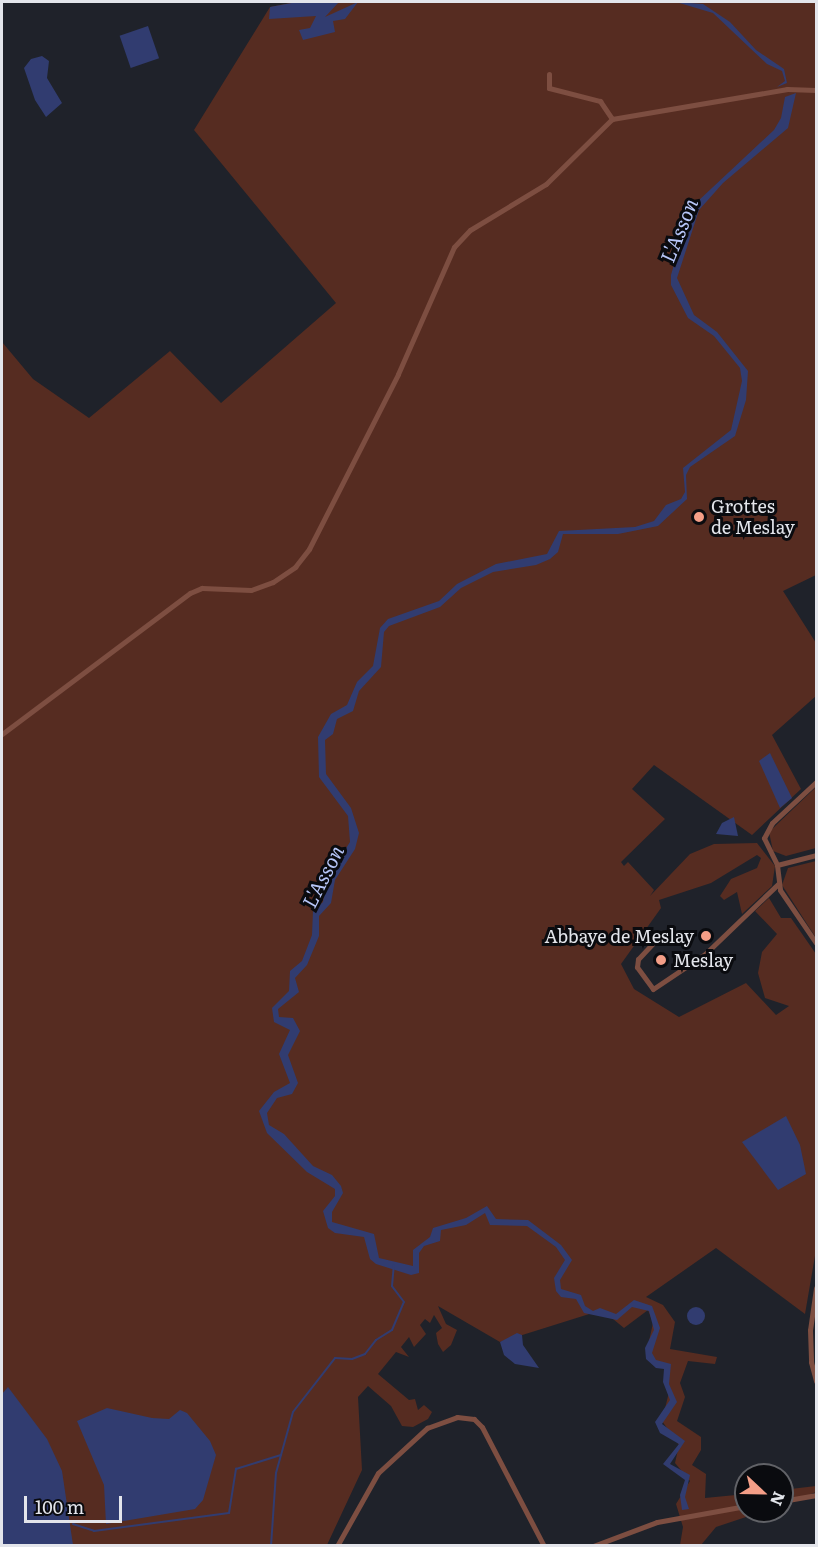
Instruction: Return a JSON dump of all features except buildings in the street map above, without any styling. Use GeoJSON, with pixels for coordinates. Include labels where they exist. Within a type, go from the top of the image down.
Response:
{"type":"FeatureCollection","features":[{"type":"Feature","properties":{"kind":"street"},"geometry":{"type":"LineString","coordinates":[[549,74],[549,88],[600,101],[612,119]]}},
{"type":"Feature","properties":{"kind":"street"},"geometry":{"type":"LineString","coordinates":[[2,734],[190,592],[202,588],[251,590],[273,582],[295,567],[314,540],[398,374],[454,246],[470,230],[546,184],[612,119],[787,89],[816,90]]}},
{"type":"Feature","properties":{"kind":"street"},"geometry":{"type":"LineString","coordinates":[[816,782],[767,828],[765,845],[777,865],[778,884],[816,943]]}},
{"type":"Feature","properties":{"kind":"street"},"geometry":{"type":"LineString","coordinates":[[777,865],[816,855]]}},
{"type":"Feature","properties":{"kind":"street"},"geometry":{"type":"LineString","coordinates":[[655,941],[638,959],[637,967],[653,989],[705,954],[778,884]]}},
{"type":"Feature","properties":{"kind":"street"},"geometry":{"type":"LineString","coordinates":[[816,1288],[810,1330],[811,1362],[816,1381]]}},
{"type":"Feature","properties":{"kind":"street"},"geometry":{"type":"LineString","coordinates":[[337,1545],[378,1473],[427,1428],[457,1417],[474,1419],[482,1427],[544,1545]]}},
{"type":"Feature","properties":{"kind":"street"},"geometry":{"type":"LineString","coordinates":[[794,1499],[816,1495]]}},
{"type":"Feature","properties":{"kind":"street"},"geometry":{"type":"LineString","coordinates":[[593,1545],[657,1522],[734,1508]]}},
{"type":"Feature","properties":{"kind":"shaded area"},"geometry":{"type":"Polygon","coordinates":[[[295,2],[816,2],[816,575],[783,591],[816,643],[816,696],[772,735],[801,789],[752,835],[654,765],[632,789],[665,819],[621,862],[624,866],[628,862],[654,890],[650,896],[690,854],[714,844],[757,843],[775,866],[772,886],[742,914],[737,892],[724,900],[720,896],[731,879],[757,868],[761,858],[757,855],[711,883],[659,900],[661,908],[621,964],[634,989],[679,1017],[746,983],[776,1015],[789,1006],[765,998],[758,973],[762,952],[777,934],[755,911],[769,898],[781,918],[791,918],[816,954],[816,1250],[805,1314],[716,1248],[646,1297],[663,1305],[675,1322],[670,1349],[717,1357],[715,1364],[688,1361],[680,1383],[685,1397],[677,1421],[701,1437],[701,1450],[692,1465],[706,1474],[705,1498],[734,1495],[734,1521],[716,1527],[701,1545],[680,1545],[683,1527],[676,1504],[690,1481],[675,1463],[679,1445],[662,1421],[669,1392],[666,1370],[652,1361],[649,1341],[653,1323],[648,1310],[624,1328],[602,1310],[500,1342],[438,1306],[446,1324],[457,1330],[451,1345],[443,1352],[438,1344],[436,1333],[442,1328],[434,1315],[430,1323],[425,1319],[420,1325],[426,1334],[414,1347],[409,1337],[401,1347],[409,1357],[396,1352],[378,1374],[409,1400],[415,1399],[418,1410],[424,1405],[432,1412],[428,1419],[413,1427],[402,1426],[391,1406],[368,1386],[358,1397],[362,1470],[327,1545],[2,1545],[2,342],[33,379],[89,418],[170,351],[221,403],[336,303],[194,130],[270,7],[295,2]]]}},
{"type":"Feature","properties":{"kind":"shaded area"},"geometry":{"type":"Polygon","coordinates":[[[816,787],[816,848],[786,856],[773,851],[769,832],[816,787]]]}},
{"type":"Feature","properties":{"kind":"shaded area"},"geometry":{"type":"Polygon","coordinates":[[[816,861],[816,938],[782,885],[788,868],[816,861]]]}},
{"type":"Feature","properties":{"kind":"shaded area"},"geometry":{"type":"Polygon","coordinates":[[[816,1486],[816,1492],[794,1501],[794,1489],[816,1486]]]}},
{"type":"Feature","properties":{"kind":"water"},"geometry":{"type":"Polygon","coordinates":[[[297,2],[339,2],[325,17],[358,2],[345,19],[333,21],[335,32],[303,40],[299,30],[310,28],[316,16],[269,19],[270,7],[297,2]]]}},
{"type":"Feature","properties":{"kind":"water"},"geometry":{"type":"Polygon","coordinates":[[[676,2],[703,4],[730,22],[756,50],[784,69],[787,83],[777,87],[785,81],[782,71],[767,64],[713,13],[676,2]]]}},
{"type":"Feature","properties":{"kind":"water"},"geometry":{"type":"Polygon","coordinates":[[[148,26],[159,58],[131,68],[120,36],[148,26]]]}},
{"type":"Feature","properties":{"kind":"water"},"geometry":{"type":"Polygon","coordinates":[[[42,56],[49,61],[47,78],[62,103],[46,117],[35,100],[24,68],[31,59],[42,56]]]}},
{"type":"Feature","properties":{"kind":"water"},"geometry":{"type":"Polygon","coordinates":[[[796,93],[788,128],[723,183],[699,210],[677,278],[694,315],[717,332],[748,371],[746,400],[735,436],[690,467],[686,475],[687,499],[658,526],[618,534],[563,534],[558,552],[550,559],[536,565],[493,572],[461,588],[440,607],[389,626],[384,632],[381,667],[359,691],[353,711],[337,719],[333,734],[325,740],[326,774],[351,808],[359,833],[355,849],[335,880],[331,903],[319,916],[319,936],[307,965],[295,978],[299,992],[278,1009],[279,1017],[293,1018],[300,1031],[288,1055],[298,1083],[292,1094],[277,1098],[267,1113],[269,1125],[284,1134],[313,1166],[332,1175],[341,1186],[343,1193],[332,1212],[332,1222],[374,1234],[379,1258],[413,1266],[413,1250],[430,1237],[433,1228],[466,1218],[487,1206],[496,1219],[528,1220],[561,1245],[572,1260],[560,1280],[561,1289],[581,1295],[585,1306],[593,1311],[600,1308],[616,1314],[634,1300],[652,1306],[660,1328],[652,1353],[656,1360],[671,1364],[669,1384],[677,1402],[662,1424],[685,1441],[670,1464],[690,1475],[685,1497],[689,1509],[682,1510],[680,1495],[685,1480],[663,1464],[679,1444],[660,1433],[655,1422],[670,1400],[663,1382],[664,1369],[656,1368],[646,1359],[645,1348],[654,1330],[649,1311],[632,1307],[617,1320],[584,1313],[576,1299],[561,1297],[556,1291],[554,1278],[565,1260],[556,1247],[527,1226],[490,1225],[485,1213],[466,1225],[441,1230],[440,1241],[424,1246],[419,1253],[419,1273],[411,1275],[376,1264],[370,1259],[364,1237],[335,1233],[328,1228],[323,1211],[335,1196],[335,1189],[307,1172],[267,1133],[259,1111],[274,1092],[290,1083],[279,1054],[290,1030],[274,1022],[272,1008],[289,991],[290,971],[302,961],[312,935],[313,911],[323,902],[326,880],[350,842],[348,816],[319,777],[318,737],[331,714],[347,705],[357,682],[373,666],[380,628],[388,619],[439,601],[457,584],[496,564],[547,554],[559,531],[635,527],[654,521],[666,505],[681,499],[685,492],[683,468],[731,430],[742,381],[740,368],[714,336],[688,318],[671,285],[671,275],[686,223],[697,202],[774,130],[781,118],[785,97],[796,93]]]}},
{"type":"Feature","properties":{"kind":"water"},"geometry":{"type":"Polygon","coordinates":[[[770,753],[792,798],[780,808],[759,761],[770,753]]]}},
{"type":"Feature","properties":{"kind":"water"},"geometry":{"type":"Polygon","coordinates":[[[734,817],[738,836],[716,834],[722,823],[734,817]]]}},
{"type":"Feature","properties":{"kind":"water"},"geometry":{"type":"Polygon","coordinates":[[[786,1116],[800,1145],[806,1174],[778,1190],[742,1142],[786,1116]]]}},
{"type":"Feature","properties":{"kind":"water"},"geometry":{"type":"Polygon","coordinates":[[[692,1307],[700,1307],[705,1312],[703,1323],[692,1325],[687,1320],[687,1312],[692,1307]]]}},
{"type":"Feature","properties":{"kind":"water"},"geometry":{"type":"Polygon","coordinates":[[[517,1333],[522,1335],[523,1345],[539,1368],[515,1364],[504,1355],[500,1342],[517,1333]]]}},
{"type":"Feature","properties":{"kind":"water"},"geometry":{"type":"Polygon","coordinates":[[[8,1387],[47,1439],[62,1471],[73,1545],[2,1545],[2,1394],[8,1387]]]}},
{"type":"Feature","properties":{"kind":"water"},"geometry":{"type":"Polygon","coordinates":[[[107,1408],[152,1418],[169,1419],[180,1410],[187,1413],[210,1441],[216,1455],[203,1500],[195,1509],[106,1524],[104,1485],[77,1421],[107,1408]]]}},
{"type":"Feature","properties":{"kind":"waterway"},"geometry":{"type":"LineString","coordinates":[[271,1546],[276,1473],[293,1412],[335,1358],[352,1359],[365,1354],[376,1340],[392,1330],[404,1302],[392,1286],[394,1265]]}},
{"type":"Feature","properties":{"kind":"waterway"},"geometry":{"type":"LineString","coordinates":[[73,1524],[94,1531],[229,1513],[236,1469],[281,1455]]}},
{"type":"Feature","properties":{"kind":"place","name":"Grottes de Meslay"},"geometry":{"type":"Point","coordinates":[699,517]}},
{"type":"Feature","properties":{"kind":"place","name":"Abbaye de Meslay"},"geometry":{"type":"Point","coordinates":[706,936]}},
{"type":"Feature","properties":{"kind":"place","name":"Meslay"},"geometry":{"type":"Point","coordinates":[661,960]}},
{"type":"Feature","properties":{"kind":"water label","name":"L'Asson"},"geometry":{"type":"Point","coordinates":[678,230]}},
{"type":"Feature","properties":{"kind":"water label","name":"L'Asson"},"geometry":{"type":"Point","coordinates":[322,876]}}]}
